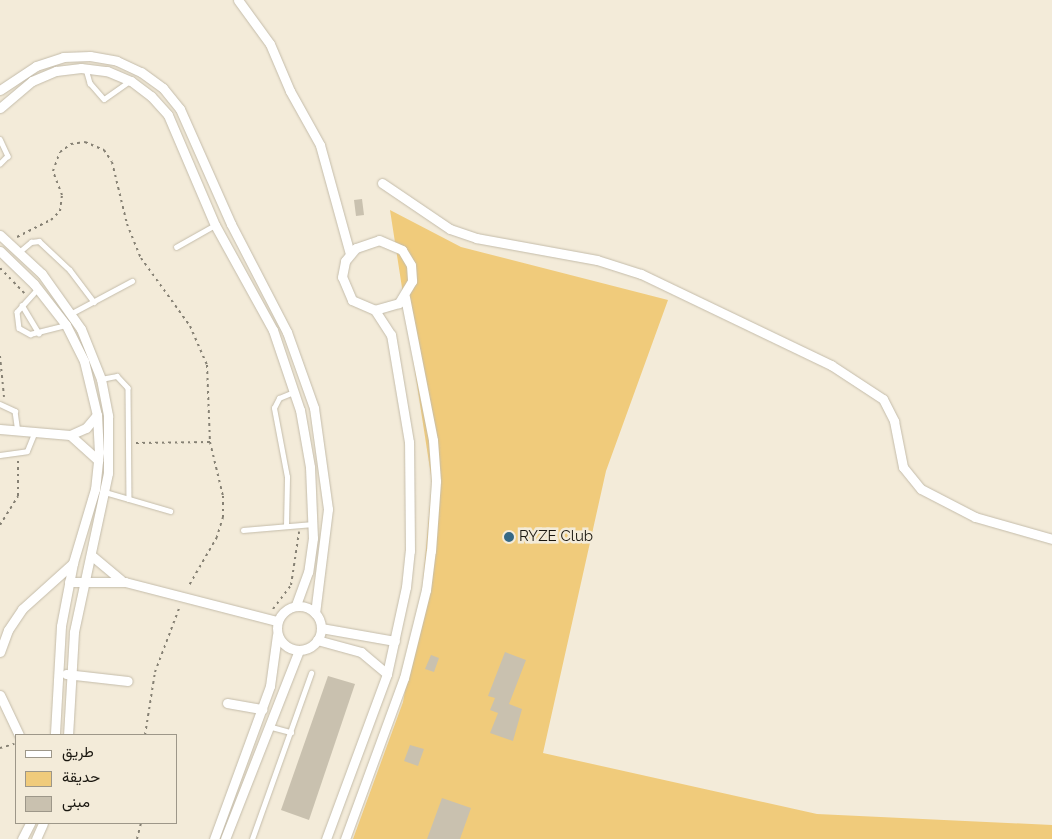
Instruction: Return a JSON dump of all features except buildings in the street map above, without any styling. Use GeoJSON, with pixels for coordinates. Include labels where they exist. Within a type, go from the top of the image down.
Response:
{"type":"FeatureCollection","features":[{"type":"Feature","properties":{"kind":"street"},"geometry":{"type":"LineString","coordinates":[[238,0],[270,44],[290,91],[320,145],[350,254]]}},
{"type":"Feature","properties":{"kind":"street"},"geometry":{"type":"LineString","coordinates":[[0,90],[36,66],[77,56],[117,60],[153,79],[172,98],[186,121],[231,224],[275,308],[306,382],[324,460],[328,534],[314,596],[315,613],[321,628],[317,640]]}},
{"type":"Feature","properties":{"kind":"street"},"geometry":{"type":"LineString","coordinates":[[0,108],[38,78],[56,71],[86,68],[131,81],[151,96],[168,115],[215,225],[265,313],[295,392],[308,448],[313,524],[308,572],[296,606]]}},
{"type":"Feature","properties":{"kind":"street"},"geometry":{"type":"LineString","coordinates":[[382,183],[450,229],[476,238],[597,260],[641,274],[831,365],[883,399],[894,421],[903,467],[921,490],[975,517],[1052,539]]}},
{"type":"Feature","properties":{"kind":"street"},"geometry":{"type":"LineString","coordinates":[[0,235],[57,292],[72,313],[101,379],[110,435],[105,492],[74,632],[68,734]]}},
{"type":"Feature","properties":{"kind":"street"},"geometry":{"type":"LineString","coordinates":[[371,241],[395,245],[411,265],[412,282],[405,297],[391,307],[375,310],[359,305],[343,286],[342,269],[350,254],[371,241]]}},
{"type":"Feature","properties":{"kind":"street"},"geometry":{"type":"LineString","coordinates":[[0,251],[39,288],[66,325],[84,361],[97,415],[98,460],[91,507],[73,563],[69,582],[58,674],[55,734]]}},
{"type":"Feature","properties":{"kind":"street"},"geometry":{"type":"LineString","coordinates":[[48,300],[57,292]]}},
{"type":"Feature","properties":{"kind":"street"},"geometry":{"type":"LineString","coordinates":[[345,839],[404,678],[426,590],[431,552],[436,481],[433,440],[405,297]]}},
{"type":"Feature","properties":{"kind":"street"},"geometry":{"type":"LineString","coordinates":[[265,313],[275,308]]}},
{"type":"Feature","properties":{"kind":"street"},"geometry":{"type":"LineString","coordinates":[[326,839],[387,674],[395,641],[410,551],[412,482],[404,405],[391,335],[375,310]]}},
{"type":"Feature","properties":{"kind":"street"},"geometry":{"type":"LineString","coordinates":[[0,429],[34,434],[70,435],[86,428],[97,415]]}},
{"type":"Feature","properties":{"kind":"street"},"geometry":{"type":"LineString","coordinates":[[70,435],[83,443],[98,460]]}},
{"type":"Feature","properties":{"kind":"street"},"geometry":{"type":"LineString","coordinates":[[91,555],[110,574],[126,582],[274,620]]}},
{"type":"Feature","properties":{"kind":"street"},"geometry":{"type":"LineString","coordinates":[[0,652],[8,630],[22,608],[73,563]]}},
{"type":"Feature","properties":{"kind":"street"},"geometry":{"type":"LineString","coordinates":[[69,582],[126,582]]}},
{"type":"Feature","properties":{"kind":"street"},"geometry":{"type":"LineString","coordinates":[[274,620],[285,610],[296,606],[315,613]]}},
{"type":"Feature","properties":{"kind":"street"},"geometry":{"type":"LineString","coordinates":[[214,839],[262,709],[276,664],[277,634],[274,620]]}},
{"type":"Feature","properties":{"kind":"street"},"geometry":{"type":"LineString","coordinates":[[321,628],[395,641]]}},
{"type":"Feature","properties":{"kind":"street"},"geometry":{"type":"LineString","coordinates":[[277,634],[284,644],[298,650]]}},
{"type":"Feature","properties":{"kind":"street"},"geometry":{"type":"LineString","coordinates":[[225,839],[298,650],[317,640],[361,652],[387,674]]}},
{"type":"Feature","properties":{"kind":"street"},"geometry":{"type":"LineString","coordinates":[[58,674],[128,680]]}},
{"type":"Feature","properties":{"kind":"street"},"geometry":{"type":"LineString","coordinates":[[0,695],[19,734]]}},
{"type":"Feature","properties":{"kind":"street"},"geometry":{"type":"LineString","coordinates":[[227,703],[262,709]]}},
{"type":"Feature","properties":{"kind":"street"},"geometry":{"type":"LineString","coordinates":[[22,839],[30,824]]}},
{"type":"Feature","properties":{"kind":"street"},"geometry":{"type":"LineString","coordinates":[[36,839],[43,824]]}},
{"type":"Feature","properties":{"kind":"lane"},"geometry":{"type":"LineString","coordinates":[[86,68],[90,83],[104,99],[131,81]]}},
{"type":"Feature","properties":{"kind":"lane"},"geometry":{"type":"LineString","coordinates":[[0,139],[8,156],[0,164]]}},
{"type":"Feature","properties":{"kind":"lane"},"geometry":{"type":"LineString","coordinates":[[176,247],[215,225]]}},
{"type":"Feature","properties":{"kind":"lane"},"geometry":{"type":"LineString","coordinates":[[18,253],[31,242],[39,241],[70,270],[94,302]]}},
{"type":"Feature","properties":{"kind":"lane"},"geometry":{"type":"LineString","coordinates":[[72,313],[132,281]]}},
{"type":"Feature","properties":{"kind":"lane"},"geometry":{"type":"LineString","coordinates":[[39,288],[17,312],[17,325],[26,334],[39,333],[66,325]]}},
{"type":"Feature","properties":{"kind":"lane"},"geometry":{"type":"LineString","coordinates":[[22,305],[39,333]]}},
{"type":"Feature","properties":{"kind":"lane"},"geometry":{"type":"LineString","coordinates":[[101,379],[117,376],[127,384],[131,443],[129,499]]}},
{"type":"Feature","properties":{"kind":"lane"},"geometry":{"type":"LineString","coordinates":[[286,526],[286,468],[274,408],[279,398],[295,392]]}},
{"type":"Feature","properties":{"kind":"lane"},"geometry":{"type":"LineString","coordinates":[[2,404],[15,410],[18,432]]}},
{"type":"Feature","properties":{"kind":"lane"},"geometry":{"type":"LineString","coordinates":[[0,455],[18,455],[31,448],[34,434]]}},
{"type":"Feature","properties":{"kind":"lane"},"geometry":{"type":"LineString","coordinates":[[105,492],[170,511]]}},
{"type":"Feature","properties":{"kind":"lane"},"geometry":{"type":"LineString","coordinates":[[243,530],[313,524]]}},
{"type":"Feature","properties":{"kind":"lane"},"geometry":{"type":"LineString","coordinates":[[252,839],[311,673]]}},
{"type":"Feature","properties":{"kind":"lane"},"geometry":{"type":"LineString","coordinates":[[268,725],[291,732]]}},
{"type":"Feature","properties":{"kind":"path"},"geometry":{"type":"LineString","coordinates":[[9,244],[60,211],[63,201],[53,171],[60,152],[71,144],[85,142],[104,150],[112,162],[127,224],[141,258],[203,351],[210,390],[210,442],[223,496],[223,517],[216,538],[184,597],[155,672],[145,734]]}},
{"type":"Feature","properties":{"kind":"path"},"geometry":{"type":"LineString","coordinates":[[0,268],[29,298]]}},
{"type":"Feature","properties":{"kind":"path"},"geometry":{"type":"LineString","coordinates":[[0,356],[2,404]]}},
{"type":"Feature","properties":{"kind":"path"},"geometry":{"type":"LineString","coordinates":[[131,443],[210,442]]}},
{"type":"Feature","properties":{"kind":"path"},"geometry":{"type":"LineString","coordinates":[[0,526],[18,496],[18,455]]}},
{"type":"Feature","properties":{"kind":"path"},"geometry":{"type":"LineString","coordinates":[[274,620],[272,607],[291,585],[300,525]]}},
{"type":"Feature","properties":{"kind":"path"},"geometry":{"type":"LineString","coordinates":[[0,748],[15,743]]}},
{"type":"Feature","properties":{"kind":"path"},"geometry":{"type":"LineString","coordinates":[[136,839],[141,824]]}},
{"type":"Feature","properties":{"kind":"green space","name":"RYZE Club"},"geometry":{"type":"Polygon","coordinates":[[[390,210],[461,247],[668,300],[606,471],[543,753],[817,814],[1052,825],[1052,839],[353,839],[403,702],[422,593],[432,482],[390,210]]]}},
{"type":"Feature","properties":{"kind":"place","name":"RYZE Club"},"geometry":{"type":"Point","coordinates":[509,537]}}]}
